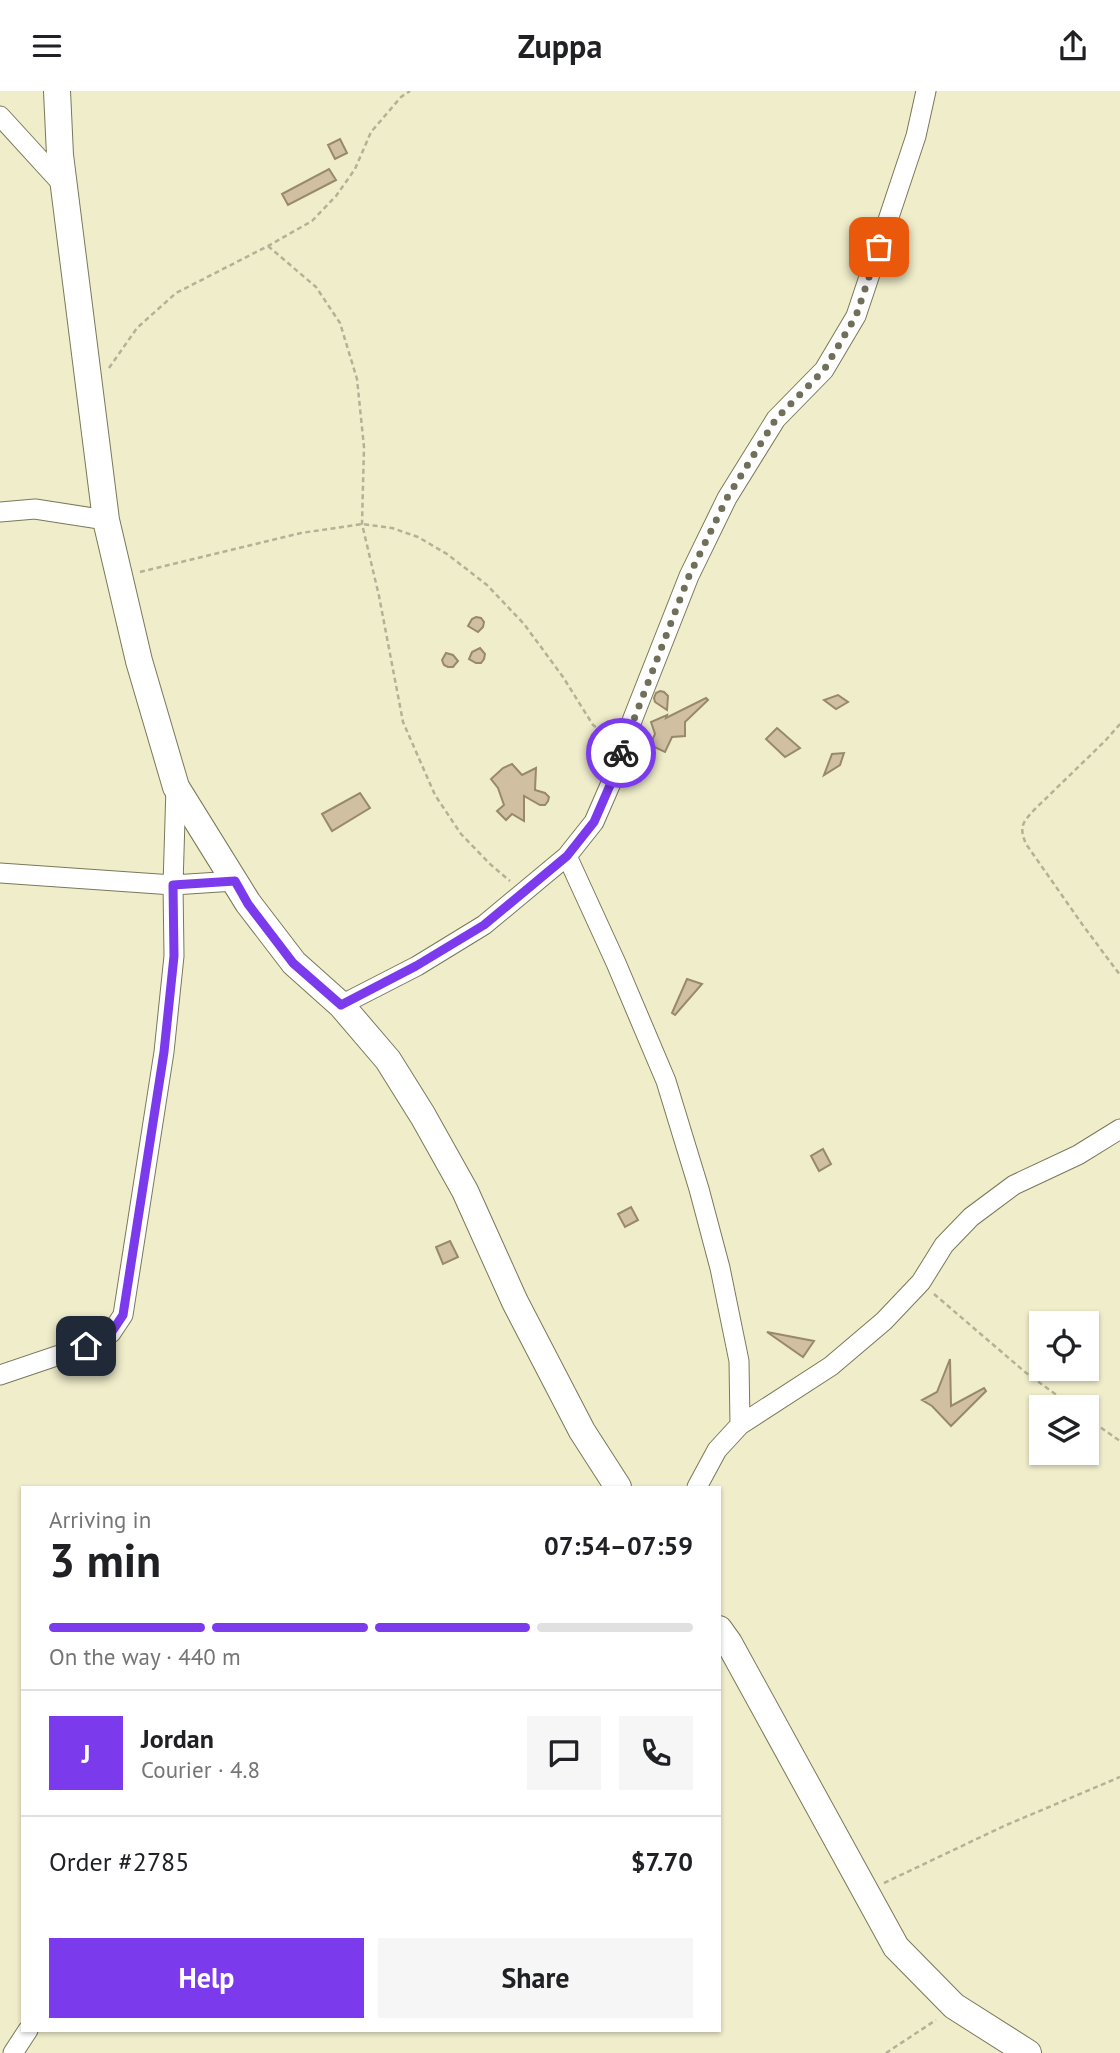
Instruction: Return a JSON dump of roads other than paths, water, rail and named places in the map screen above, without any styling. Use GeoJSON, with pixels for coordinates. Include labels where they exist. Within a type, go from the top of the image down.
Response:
{"type":"FeatureCollection","features":[{"type":"Feature","properties":{"kind":"street"},"geometry":{"type":"LineString","coordinates":[[57,91],[60,155],[106,520],[139,661],[176,787],[248,904],[293,963],[341,1005],[388,1061],[423,1116],[465,1191],[515,1302],[582,1431],[617,1486]]}},
{"type":"Feature","properties":{"kind":"street"},"geometry":{"type":"LineString","coordinates":[[341,1005],[416,966],[484,925],[567,856],[594,822],[689,576],[727,498],[776,419],[824,370],[856,316],[916,136],[926,91]]}},
{"type":"Feature","properties":{"kind":"street"},"geometry":{"type":"LineString","coordinates":[[0,116],[64,186]]}},
{"type":"Feature","properties":{"kind":"street"},"geometry":{"type":"LineString","coordinates":[[0,512],[35,509],[106,520]]}},
{"type":"Feature","properties":{"kind":"street"},"geometry":{"type":"LineString","coordinates":[[0,1375],[86,1346],[111,1333],[123,1315],[164,1052],[174,956],[176,787]]}},
{"type":"Feature","properties":{"kind":"street"},"geometry":{"type":"LineString","coordinates":[[567,856],[666,1081],[699,1189],[720,1268],[739,1361],[740,1425]]}},
{"type":"Feature","properties":{"kind":"street"},"geometry":{"type":"LineString","coordinates":[[0,873],[173,885],[235,881]]}},
{"type":"Feature","properties":{"kind":"street"},"geometry":{"type":"LineString","coordinates":[[698,1486],[717,1450],[740,1425],[831,1366],[884,1321],[920,1282],[944,1245],[971,1217],[1014,1185],[1078,1155],[1120,1129]]}},
{"type":"Feature","properties":{"kind":"street"},"geometry":{"type":"LineString","coordinates":[[721,1632],[730,1643],[896,1947],[954,2006],[1028,2053]]}},
{"type":"Feature","properties":{"kind":"street"},"geometry":{"type":"LineString","coordinates":[[13,2053],[27,2032]]}}]}
